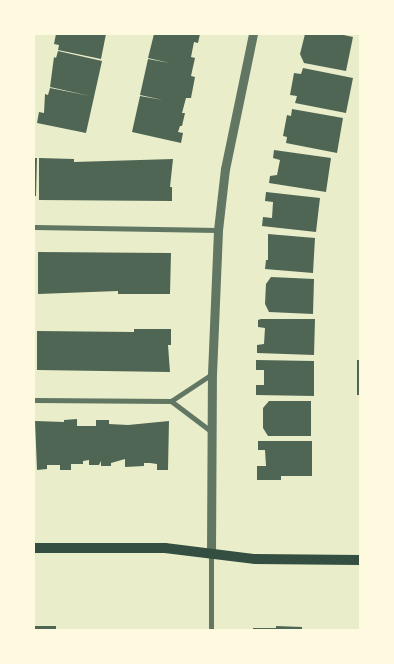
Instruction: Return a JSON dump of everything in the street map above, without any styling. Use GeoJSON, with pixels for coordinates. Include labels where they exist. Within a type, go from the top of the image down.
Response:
{"type":"FeatureCollection","features":[{"type":"Feature","properties":{"kind":"main road"},"geometry":{"type":"LineString","coordinates":[[34,548],[165,548],[255,559],[360,560]]}},
{"type":"Feature","properties":{"kind":"street"},"geometry":{"type":"LineString","coordinates":[[211,630],[212,374],[218,230],[225,169],[252,34]]}},
{"type":"Feature","properties":{"kind":"street"},"geometry":{"type":"LineString","coordinates":[[34,227],[218,230]]}},
{"type":"Feature","properties":{"kind":"street"},"geometry":{"type":"LineString","coordinates":[[34,400],[172,401],[212,374]]}},
{"type":"Feature","properties":{"kind":"street"},"geometry":{"type":"LineString","coordinates":[[172,401],[212,432]]}},
{"type":"Feature","properties":{"kind":"building"},"geometry":{"type":"Polygon","coordinates":[[[56,34],[106,34],[101,59],[58,50],[59,45],[54,44],[56,34]]]}},
{"type":"Feature","properties":{"kind":"building"},"geometry":{"type":"Polygon","coordinates":[[[154,34],[200,34],[198,43],[194,42],[191,57],[195,58],[191,76],[195,77],[191,98],[186,98],[182,113],[185,113],[182,126],[180,126],[178,132],[183,133],[181,143],[132,132],[140,96],[163,100],[140,95],[148,59],[170,63],[148,58],[154,34]]]}},
{"type":"Feature","properties":{"kind":"building"},"geometry":{"type":"Polygon","coordinates":[[[305,34],[339,34],[353,37],[346,71],[304,63],[300,54],[305,34]]]}},
{"type":"Feature","properties":{"kind":"building"},"geometry":{"type":"Polygon","coordinates":[[[58,51],[102,61],[86,133],[37,123],[39,112],[44,113],[45,94],[48,95],[50,88],[90,96],[50,87],[54,57],[56,58],[58,51]]]}},
{"type":"Feature","properties":{"kind":"building"},"geometry":{"type":"Polygon","coordinates":[[[303,68],[353,78],[346,113],[295,103],[297,96],[290,95],[294,73],[301,74],[303,68]]]}},
{"type":"Feature","properties":{"kind":"building"},"geometry":{"type":"Polygon","coordinates":[[[292,109],[343,118],[337,153],[286,143],[287,137],[283,136],[287,115],[291,116],[292,109]]]}},
{"type":"Feature","properties":{"kind":"building"},"geometry":{"type":"Polygon","coordinates":[[[274,150],[331,158],[326,192],[269,183],[270,176],[277,175],[280,160],[273,158],[274,150]]]}},
{"type":"Feature","properties":{"kind":"building"},"geometry":{"type":"Polygon","coordinates":[[[34,158],[37,158],[36,196],[34,196],[34,158]]]}},
{"type":"Feature","properties":{"kind":"building"},"geometry":{"type":"Polygon","coordinates":[[[39,158],[74,159],[74,162],[173,159],[170,187],[172,187],[172,201],[39,200],[39,158]]]}},
{"type":"Feature","properties":{"kind":"building"},"geometry":{"type":"Polygon","coordinates":[[[266,192],[320,198],[316,232],[262,226],[263,217],[272,218],[273,202],[265,201],[266,192]]]}},
{"type":"Feature","properties":{"kind":"building"},"geometry":{"type":"Polygon","coordinates":[[[268,234],[315,238],[313,273],[265,269],[266,260],[268,260],[268,234]]]}},
{"type":"Feature","properties":{"kind":"building"},"geometry":{"type":"Polygon","coordinates":[[[38,252],[171,253],[170,294],[118,294],[118,291],[38,294],[38,252]]]}},
{"type":"Feature","properties":{"kind":"building"},"geometry":{"type":"Polygon","coordinates":[[[271,277],[314,279],[313,314],[269,312],[265,304],[266,284],[271,277]]]}},
{"type":"Feature","properties":{"kind":"building"},"geometry":{"type":"Polygon","coordinates":[[[315,319],[314,355],[257,353],[257,345],[264,344],[265,328],[258,327],[258,320],[315,319]]]}},
{"type":"Feature","properties":{"kind":"building"},"geometry":{"type":"Polygon","coordinates":[[[134,329],[171,329],[171,345],[168,345],[170,372],[37,370],[37,331],[134,332],[134,329]]]}},
{"type":"Feature","properties":{"kind":"building"},"geometry":{"type":"Polygon","coordinates":[[[256,360],[314,361],[314,396],[256,395],[256,385],[264,385],[264,370],[256,370],[256,360]]]}},
{"type":"Feature","properties":{"kind":"building"},"geometry":{"type":"Polygon","coordinates":[[[357,360],[360,360],[360,395],[357,395],[357,360]]]}},
{"type":"Feature","properties":{"kind":"building"},"geometry":{"type":"Polygon","coordinates":[[[269,401],[311,401],[311,436],[268,436],[263,428],[263,408],[269,401]]]}},
{"type":"Feature","properties":{"kind":"building"},"geometry":{"type":"Polygon","coordinates":[[[77,419],[77,426],[96,426],[96,420],[109,420],[109,424],[128,425],[169,421],[168,470],[157,470],[157,464],[150,463],[144,463],[144,466],[125,467],[125,459],[111,463],[111,466],[101,466],[101,461],[99,465],[89,465],[89,460],[83,461],[83,464],[71,464],[71,470],[60,470],[60,465],[47,465],[47,469],[37,470],[35,421],[64,422],[64,420],[77,419]]]}},
{"type":"Feature","properties":{"kind":"building"},"geometry":{"type":"Polygon","coordinates":[[[258,441],[312,441],[312,476],[281,476],[281,480],[257,480],[257,466],[266,466],[265,450],[258,450],[258,441]]]}},
{"type":"Feature","properties":{"kind":"building"},"geometry":{"type":"Polygon","coordinates":[[[34,626],[56,626],[56,630],[34,630],[34,626]]]}},
{"type":"Feature","properties":{"kind":"building"},"geometry":{"type":"Polygon","coordinates":[[[276,626],[302,627],[302,630],[253,630],[253,628],[276,628],[276,626]]]}}]}
